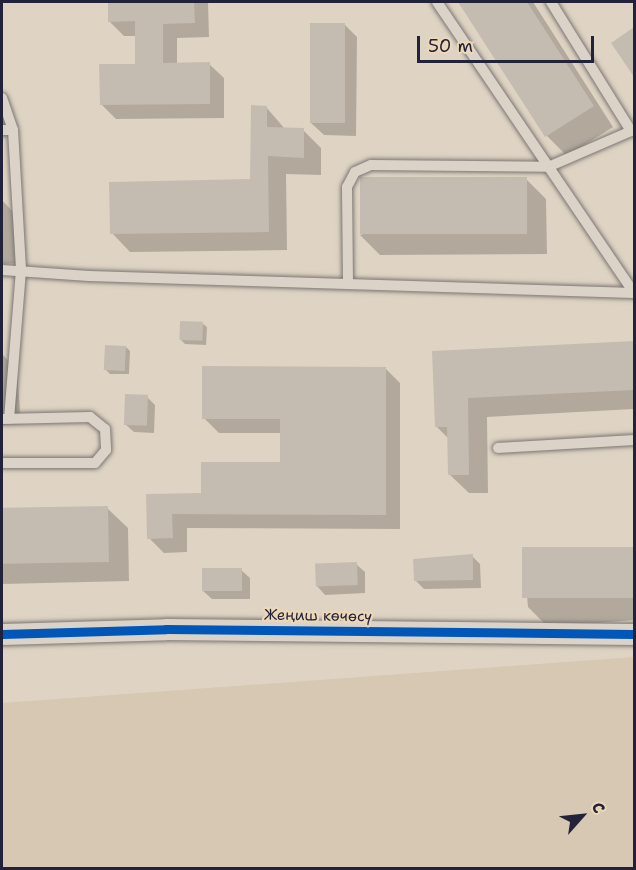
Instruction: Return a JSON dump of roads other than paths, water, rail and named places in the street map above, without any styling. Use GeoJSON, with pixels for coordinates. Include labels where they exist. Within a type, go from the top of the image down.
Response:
{"type":"FeatureCollection","features":[{"type":"Feature","properties":{"kind":"street","name":"Жеңиш көчөсү"},"geometry":{"type":"LineString","coordinates":[[2,634],[166,629],[634,634]]}},
{"type":"Feature","properties":{"kind":"lane"},"geometry":{"type":"LineString","coordinates":[[438,2],[634,293]]}},
{"type":"Feature","properties":{"kind":"lane"},"geometry":{"type":"LineString","coordinates":[[348,284],[347,187],[355,172],[371,165],[548,167],[633,130],[551,2]]}},
{"type":"Feature","properties":{"kind":"lane"},"geometry":{"type":"LineString","coordinates":[[2,98],[13,130],[21,270],[5,419],[90,417],[105,429],[106,450],[95,463],[2,464]]}},
{"type":"Feature","properties":{"kind":"lane"},"geometry":{"type":"LineString","coordinates":[[2,130],[13,130]]}},
{"type":"Feature","properties":{"kind":"lane"},"geometry":{"type":"LineString","coordinates":[[2,270],[89,276],[634,293]]}},
{"type":"Feature","properties":{"kind":"lane"},"geometry":{"type":"LineString","coordinates":[[498,448],[634,440]]}}]}
